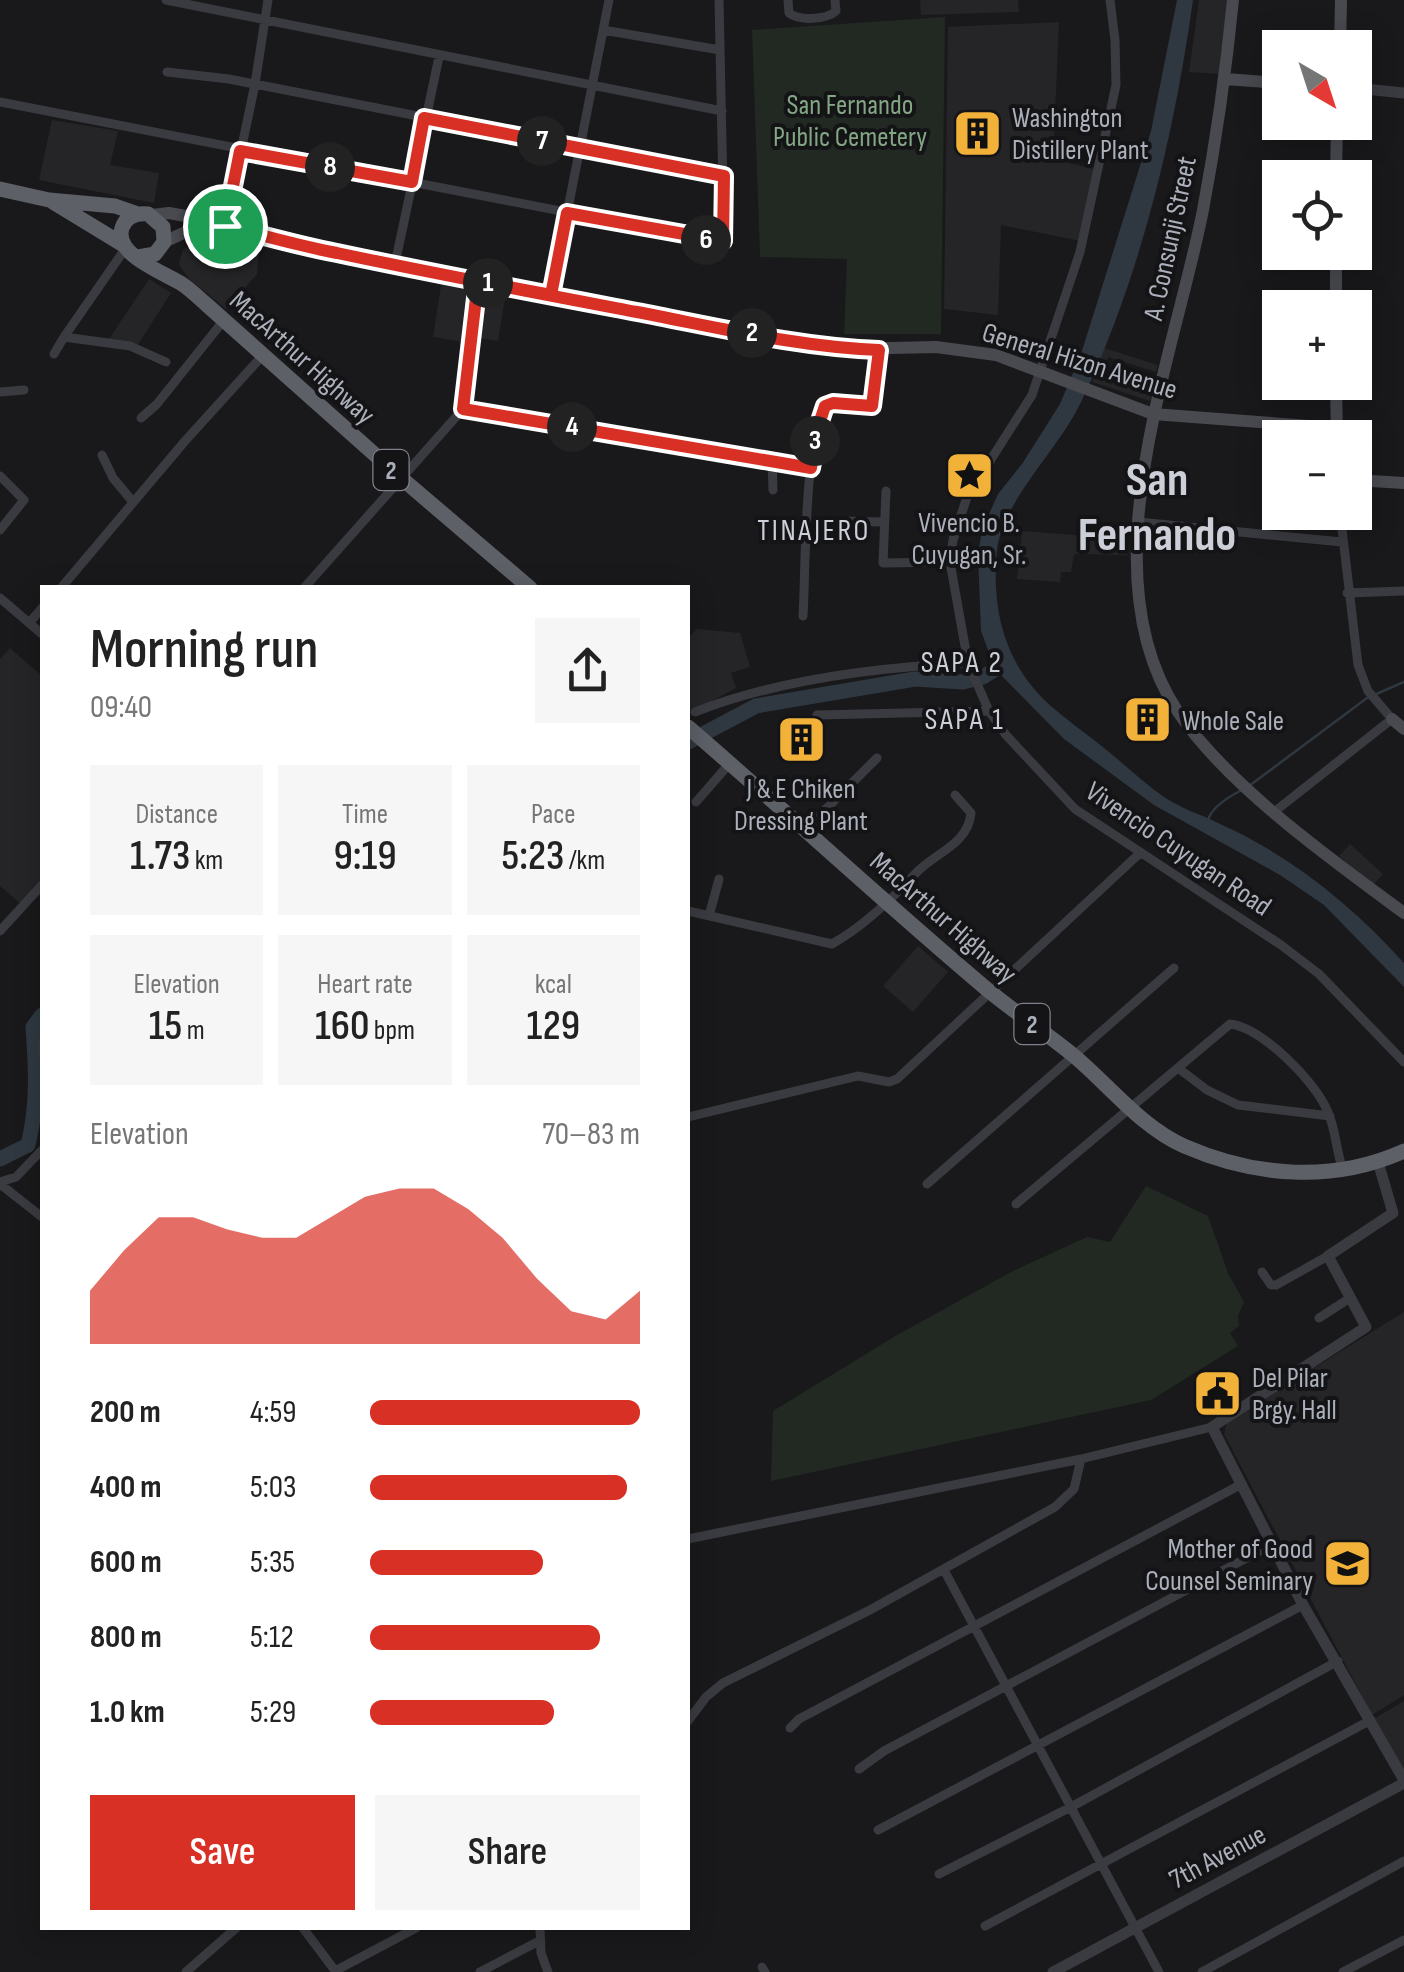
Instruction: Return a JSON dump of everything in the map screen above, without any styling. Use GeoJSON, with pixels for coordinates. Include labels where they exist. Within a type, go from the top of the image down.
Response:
{"type":"FeatureCollection","features":[{"type":"Feature","properties":{"kind":"highway","name":"MacArthur Highway"},"geometry":{"type":"LineString","coordinates":[[0,189],[145,214],[164,227],[163,245],[178,282]]}},
{"type":"Feature","properties":{"kind":"highway","name":"MacArthur Highway"},"geometry":{"type":"LineString","coordinates":[[49,200],[178,282],[526,585]]}},
{"type":"Feature","properties":{"kind":"highway"},"geometry":{"type":"LineString","coordinates":[[145,214],[123,225],[128,250],[150,257],[163,245]]}},
{"type":"Feature","properties":{"kind":"highway","name":"MacArthur Highway"},"geometry":{"type":"LineString","coordinates":[[691,720],[712,748],[991,992],[1074,1056],[1130,1108],[1181,1145],[1234,1164],[1302,1174],[1343,1170],[1404,1151]]}},
{"type":"Feature","properties":{"kind":"main road","name":"A. Consunji Street"},"geometry":{"type":"LineString","coordinates":[[1233,0],[1226,79],[1185,294],[1154,414],[1138,522],[1138,598],[1152,661],[1178,712],[1274,812],[1404,913]]}},
{"type":"Feature","properties":{"kind":"main road"},"geometry":{"type":"LineString","coordinates":[[1341,30],[1342,0]]}},
{"type":"Feature","properties":{"kind":"main road"},"geometry":{"type":"LineString","coordinates":[[1226,79],[1262,82]]}},
{"type":"Feature","properties":{"kind":"main road","name":"General Hizon Avenue"},"geometry":{"type":"LineString","coordinates":[[145,214],[202,218],[336,253],[808,342],[879,350],[951,349],[996,355],[1154,414],[1262,427]]}},
{"type":"Feature","properties":{"kind":"main road","name":"General Hizon Avenue"},"geometry":{"type":"LineString","coordinates":[[163,245],[200,227],[223,226]]}},
{"type":"Feature","properties":{"kind":"main road"},"geometry":{"type":"LineString","coordinates":[[1372,481],[1404,482]]}},
{"type":"Feature","properties":{"kind":"main road"},"geometry":{"type":"LineString","coordinates":[[1392,719],[1404,729]]}},
{"type":"Feature","properties":{"kind":"street"},"geometry":{"type":"LineString","coordinates":[[166,0],[722,111]]}},
{"type":"Feature","properties":{"kind":"street"},"geometry":{"type":"LineString","coordinates":[[223,226],[255,84],[268,0]]}},
{"type":"Feature","properties":{"kind":"street"},"geometry":{"type":"LineString","coordinates":[[551,295],[609,0]]}},
{"type":"Feature","properties":{"kind":"street"},"geometry":{"type":"LineString","coordinates":[[0,102],[720,242],[724,238],[724,176],[718,0]]}},
{"type":"Feature","properties":{"kind":"street"},"geometry":{"type":"LineString","coordinates":[[788,0],[789,13],[796,18],[830,16],[836,12],[836,0]]}},
{"type":"Feature","properties":{"kind":"street","name":"Vivencio Cuyugan Road"},"geometry":{"type":"LineString","coordinates":[[1110,0],[1117,58],[1114,98],[1080,252],[1041,370],[1018,420],[967,496],[956,526],[950,562],[968,664],[989,711],[1029,762],[1075,809],[1257,928],[1319,974],[1404,1062]]}},
{"type":"Feature","properties":{"kind":"street"},"geometry":{"type":"LineString","coordinates":[[603,30],[720,50]]}},
{"type":"Feature","properties":{"kind":"street"},"geometry":{"type":"LineString","coordinates":[[395,264],[439,57]]}},
{"type":"Feature","properties":{"kind":"street"},"geometry":{"type":"LineString","coordinates":[[167,72],[255,84],[724,176]]}},
{"type":"Feature","properties":{"kind":"street"},"geometry":{"type":"LineString","coordinates":[[1372,90],[1404,93]]}},
{"type":"Feature","properties":{"kind":"street"},"geometry":{"type":"LineString","coordinates":[[54,354],[128,250]]}},
{"type":"Feature","properties":{"kind":"street"},"geometry":{"type":"LineString","coordinates":[[307,585],[463,409],[478,281]]}},
{"type":"Feature","properties":{"kind":"street"},"geometry":{"type":"LineString","coordinates":[[141,418],[224,320]]}},
{"type":"Feature","properties":{"kind":"street"},"geometry":{"type":"LineString","coordinates":[[64,338],[130,346],[166,362]]}},
{"type":"Feature","properties":{"kind":"street"},"geometry":{"type":"LineString","coordinates":[[804,616],[811,468],[818,427],[825,406],[872,406],[879,350]]}},
{"type":"Feature","properties":{"kind":"street"},"geometry":{"type":"LineString","coordinates":[[64,585],[264,354]]}},
{"type":"Feature","properties":{"kind":"street"},"geometry":{"type":"LineString","coordinates":[[0,392],[24,390]]}},
{"type":"Feature","properties":{"kind":"street"},"geometry":{"type":"LineString","coordinates":[[463,409],[811,468]]}},
{"type":"Feature","properties":{"kind":"street"},"geometry":{"type":"LineString","coordinates":[[102,456],[112,478],[133,502]]}},
{"type":"Feature","properties":{"kind":"street"},"geometry":{"type":"LineString","coordinates":[[772,460],[773,490]]}},
{"type":"Feature","properties":{"kind":"street"},"geometry":{"type":"LineString","coordinates":[[0,476],[24,500],[0,530]]}},
{"type":"Feature","properties":{"kind":"street"},"geometry":{"type":"LineString","coordinates":[[886,491],[883,563],[950,562]]}},
{"type":"Feature","properties":{"kind":"street"},"geometry":{"type":"LineString","coordinates":[[841,521],[883,522]]}},
{"type":"Feature","properties":{"kind":"street"},"geometry":{"type":"LineString","coordinates":[[1138,522],[1342,542]]}},
{"type":"Feature","properties":{"kind":"street"},"geometry":{"type":"LineString","coordinates":[[1274,812],[1392,719],[1372,696],[1358,665],[1341,530]]}},
{"type":"Feature","properties":{"kind":"street"},"geometry":{"type":"LineString","coordinates":[[1347,593],[1404,591]]}},
{"type":"Feature","properties":{"kind":"street"},"geometry":{"type":"LineString","coordinates":[[0,598],[40,632]]}},
{"type":"Feature","properties":{"kind":"street"},"geometry":{"type":"LineString","coordinates":[[30,622],[40,610]]}},
{"type":"Feature","properties":{"kind":"street"},"geometry":{"type":"LineString","coordinates":[[691,720],[740,694],[883,670],[968,664]]}},
{"type":"Feature","properties":{"kind":"street"},"geometry":{"type":"LineString","coordinates":[[817,715],[989,711]]}},
{"type":"Feature","properties":{"kind":"street"},"geometry":{"type":"LineString","coordinates":[[805,830],[877,758]]}},
{"type":"Feature","properties":{"kind":"street"},"geometry":{"type":"LineString","coordinates":[[696,802],[730,763]]}},
{"type":"Feature","properties":{"kind":"street"},"geometry":{"type":"LineString","coordinates":[[690,911],[832,944],[888,902],[963,834],[971,812],[956,794]]}},
{"type":"Feature","properties":{"kind":"street"},"geometry":{"type":"LineString","coordinates":[[690,1117],[858,1076],[889,1082],[897,1079],[1140,853]]}},
{"type":"Feature","properties":{"kind":"street"},"geometry":{"type":"LineString","coordinates":[[709,916],[719,880]]}},
{"type":"Feature","properties":{"kind":"street"},"geometry":{"type":"LineString","coordinates":[[0,931],[40,887]]}},
{"type":"Feature","properties":{"kind":"street"},"geometry":{"type":"LineString","coordinates":[[927,1184],[1174,968]]}},
{"type":"Feature","properties":{"kind":"street"},"geometry":{"type":"LineString","coordinates":[[1016,1204],[1224,1028],[1235,1024],[1253,1032],[1299,1071],[1330,1116],[1343,1170]]}},
{"type":"Feature","properties":{"kind":"street"},"geometry":{"type":"LineString","coordinates":[[1178,1068],[1207,1090],[1238,1105],[1330,1116]]}},
{"type":"Feature","properties":{"kind":"street"},"geometry":{"type":"LineString","coordinates":[[0,1183],[16,1177],[40,1152]]}},
{"type":"Feature","properties":{"kind":"street"},"geometry":{"type":"LineString","coordinates":[[1262,1272],[1276,1286],[1393,1213],[1378,1162]]}},
{"type":"Feature","properties":{"kind":"street"},"geometry":{"type":"LineString","coordinates":[[0,1183],[40,1215]]}},
{"type":"Feature","properties":{"kind":"street"},"geometry":{"type":"LineString","coordinates":[[690,1539],[1081,1459],[1212,1426],[1366,1328],[1328,1256]]}},
{"type":"Feature","properties":{"kind":"street"},"geometry":{"type":"LineString","coordinates":[[1319,1318],[1350,1298]]}},
{"type":"Feature","properties":{"kind":"street"},"geometry":{"type":"LineString","coordinates":[[1212,1426],[1303,1606],[1404,1781]]}},
{"type":"Feature","properties":{"kind":"street"},"geometry":{"type":"LineString","coordinates":[[690,1718],[706,1697],[723,1684],[944,1570],[1068,1498],[1081,1459]]}},
{"type":"Feature","properties":{"kind":"street"},"geometry":{"type":"LineString","coordinates":[[790,1728],[799,1719],[1240,1485]]}},
{"type":"Feature","properties":{"kind":"street"},"geometry":{"type":"LineString","coordinates":[[859,1769],[884,1751],[1272,1545]]}},
{"type":"Feature","properties":{"kind":"street"},"geometry":{"type":"LineString","coordinates":[[944,1570],[1159,1972]]}},
{"type":"Feature","properties":{"kind":"street"},"geometry":{"type":"LineString","coordinates":[[878,1830],[1303,1606]]}},
{"type":"Feature","properties":{"kind":"street"},"geometry":{"type":"LineString","coordinates":[[939,1874],[1071,1807],[1338,1661]]}},
{"type":"Feature","properties":{"kind":"street"},"geometry":{"type":"LineString","coordinates":[[985,1926],[1370,1720]]}},
{"type":"Feature","properties":{"kind":"street","name":"7th Avenue"},"geometry":{"type":"LineString","coordinates":[[1053,1972],[1404,1781]]}},
{"type":"Feature","properties":{"kind":"street"},"geometry":{"type":"LineString","coordinates":[[1202,1972],[1404,1861]]}},
{"type":"Feature","properties":{"kind":"street"},"geometry":{"type":"LineString","coordinates":[[186,1972],[234,1930]]}},
{"type":"Feature","properties":{"kind":"street"},"geometry":{"type":"LineString","coordinates":[[305,1930],[336,1971],[412,1930]]}},
{"type":"Feature","properties":{"kind":"street"},"geometry":{"type":"LineString","coordinates":[[540,1930],[548,1972]]}},
{"type":"Feature","properties":{"kind":"street"},"geometry":{"type":"LineString","coordinates":[[1343,1972],[1404,1940]]}},
{"type":"Feature","properties":{"kind":"street"},"geometry":{"type":"LineString","coordinates":[[480,1972],[539,1941]]}},
{"type":"Feature","properties":{"kind":"shaded area"},"geometry":{"type":"Polygon","coordinates":[[[920,0],[1018,0],[1019,12],[921,15],[920,0]]]}},
{"type":"Feature","properties":{"kind":"shaded area"},"geometry":{"type":"Polygon","coordinates":[[[1177,0],[1193,0],[1165,153],[1138,254],[1082,400],[1001,531],[996,573],[999,616],[1023,674],[1052,707],[1164,797],[1245,836],[1318,883],[1404,963],[1404,987],[1324,905],[1280,875],[1154,805],[1064,739],[995,669],[981,631],[978,554],[982,530],[998,494],[1060,404],[1081,354],[1151,131],[1177,0]]]}},
{"type":"Feature","properties":{"kind":"shaded area"},"geometry":{"type":"Polygon","coordinates":[[[1199,0],[1228,0],[1220,74],[1189,72],[1199,0]]]}},
{"type":"Feature","properties":{"kind":"shaded area"},"geometry":{"type":"Polygon","coordinates":[[[1059,22],[1053,159],[1098,170],[1081,241],[1001,225],[998,315],[944,309],[948,27],[1059,22]]]}},
{"type":"Feature","properties":{"kind":"shaded area"},"geometry":{"type":"Polygon","coordinates":[[[52,120],[118,131],[110,165],[159,173],[154,203],[39,180],[52,120]]]}},
{"type":"Feature","properties":{"kind":"shaded area"},"geometry":{"type":"Polygon","coordinates":[[[205,241],[259,247],[257,274],[226,309],[188,278],[179,264],[183,249],[205,241]]]}},
{"type":"Feature","properties":{"kind":"shaded area"},"geometry":{"type":"Polygon","coordinates":[[[149,279],[171,293],[136,348],[107,342],[149,279]]]}},
{"type":"Feature","properties":{"kind":"shaded area"},"geometry":{"type":"Polygon","coordinates":[[[442,279],[473,285],[463,342],[433,337],[442,279]]]}},
{"type":"Feature","properties":{"kind":"shaded area"},"geometry":{"type":"Polygon","coordinates":[[[484,287],[506,291],[498,341],[475,337],[484,287]]]}},
{"type":"Feature","properties":{"kind":"shaded area"},"geometry":{"type":"Polygon","coordinates":[[[1104,348],[1158,365],[1156,372],[1108,357],[1101,376],[1116,381],[1118,376],[1154,388],[1150,401],[1092,382],[1104,348]]]}},
{"type":"Feature","properties":{"kind":"shaded area"},"geometry":{"type":"Polygon","coordinates":[[[1022,531],[1127,539],[1127,555],[1074,554],[1071,572],[1061,572],[1060,582],[1017,579],[1022,531]]]}},
{"type":"Feature","properties":{"kind":"shaded area"},"geometry":{"type":"Polygon","coordinates":[[[697,629],[740,633],[750,667],[731,673],[736,688],[692,712],[690,710],[690,636],[697,629]]]}},
{"type":"Feature","properties":{"kind":"shaded area"},"geometry":{"type":"Polygon","coordinates":[[[10,648],[40,674],[40,884],[22,905],[0,886],[0,659],[10,648]]]}},
{"type":"Feature","properties":{"kind":"shaded area"},"geometry":{"type":"Polygon","coordinates":[[[1350,844],[1383,874],[1372,886],[1339,856],[1350,844]]]}},
{"type":"Feature","properties":{"kind":"shaded area"},"geometry":{"type":"Polygon","coordinates":[[[918,946],[948,972],[913,1012],[883,986],[918,946]]]}},
{"type":"Feature","properties":{"kind":"shaded area","name":"Mother of Good Counsel Seminary"},"geometry":{"type":"Polygon","coordinates":[[[1404,1312],[1404,1695],[1372,1715],[1224,1434],[1227,1422],[1404,1312]]]}},
{"type":"Feature","properties":{"kind":"shaded area"},"geometry":{"type":"Polygon","coordinates":[[[1404,1701],[1404,1773],[1374,1719],[1404,1701]]]}},
{"type":"Feature","properties":{"kind":"green space","name":"San Fernando Public Cemetery"},"geometry":{"type":"Polygon","coordinates":[[[945,17],[941,334],[844,334],[847,259],[760,257],[752,30],[945,17]]]}},
{"type":"Feature","properties":{"kind":"green space"},"geometry":{"type":"Polygon","coordinates":[[[1146,1186],[1208,1216],[1228,1273],[1244,1302],[1238,1316],[1239,1326],[1230,1333],[1238,1346],[1151,1400],[771,1481],[773,1411],[897,1335],[1013,1271],[1087,1237],[1110,1242],[1146,1186]]]}},
{"type":"Feature","properties":{"kind":"waterway"},"geometry":{"type":"LineString","coordinates":[[690,741],[756,706],[915,679],[963,682],[983,677],[1002,665]]}},
{"type":"Feature","properties":{"kind":"waterway"},"geometry":{"type":"LineString","coordinates":[[1374,695],[1404,682]]}},
{"type":"Feature","properties":{"kind":"waterway"},"geometry":{"type":"LineString","coordinates":[[1249,786],[1367,698]]}},
{"type":"Feature","properties":{"kind":"waterway"},"geometry":{"type":"LineString","coordinates":[[1208,820],[1217,806],[1242,790]]}},
{"type":"Feature","properties":{"kind":"waterway"},"geometry":{"type":"LineString","coordinates":[[0,1159],[28,1145],[35,1101],[33,1027],[40,1018]]}},
{"type":"Feature","properties":{"kind":"place","name":"Washington Distillery Plant"},"geometry":{"type":"Point","coordinates":[977,133]}},
{"type":"Feature","properties":{"kind":"place","name":"Vivencio B. Cuyugan, Sr."},"geometry":{"type":"Point","coordinates":[969,475]}},
{"type":"Feature","properties":{"kind":"place","name":"Whole Sale"},"geometry":{"type":"Point","coordinates":[1147,720]}},
{"type":"Feature","properties":{"kind":"place","name":"J & E Chiken Dressing Plant"},"geometry":{"type":"Point","coordinates":[801,740]}},
{"type":"Feature","properties":{"kind":"place","name":"Del Pilar Brgy. Hall"},"geometry":{"type":"Point","coordinates":[1217,1393]}},
{"type":"Feature","properties":{"kind":"place","name":"Mother of Good Counsel Seminary"},"geometry":{"type":"Point","coordinates":[1348,1564]}},
{"type":"Feature","properties":{"kind":"district","name":"San Fernando"},"geometry":{"type":"Point","coordinates":[1157,506]}},
{"type":"Feature","properties":{"kind":"district","name":"TINAJERO"},"geometry":{"type":"Point","coordinates":[814,530]}},
{"type":"Feature","properties":{"kind":"district","name":"SAPA 2"},"geometry":{"type":"Point","coordinates":[962,662]}},
{"type":"Feature","properties":{"kind":"district","name":"SAPA 1"},"geometry":{"type":"Point","coordinates":[965,719]}},
{"type":"Feature","properties":{"kind":"route"},"geometry":{"type":"LineString","coordinates":[[225,226],[240,151],[412,182],[424,118],[724,176],[723,241],[567,213],[551,295],[478,281],[463,409],[811,468],[825,406],[872,406],[879,350],[681,321],[478,281],[395,264],[336,253],[225,226]]}}]}
